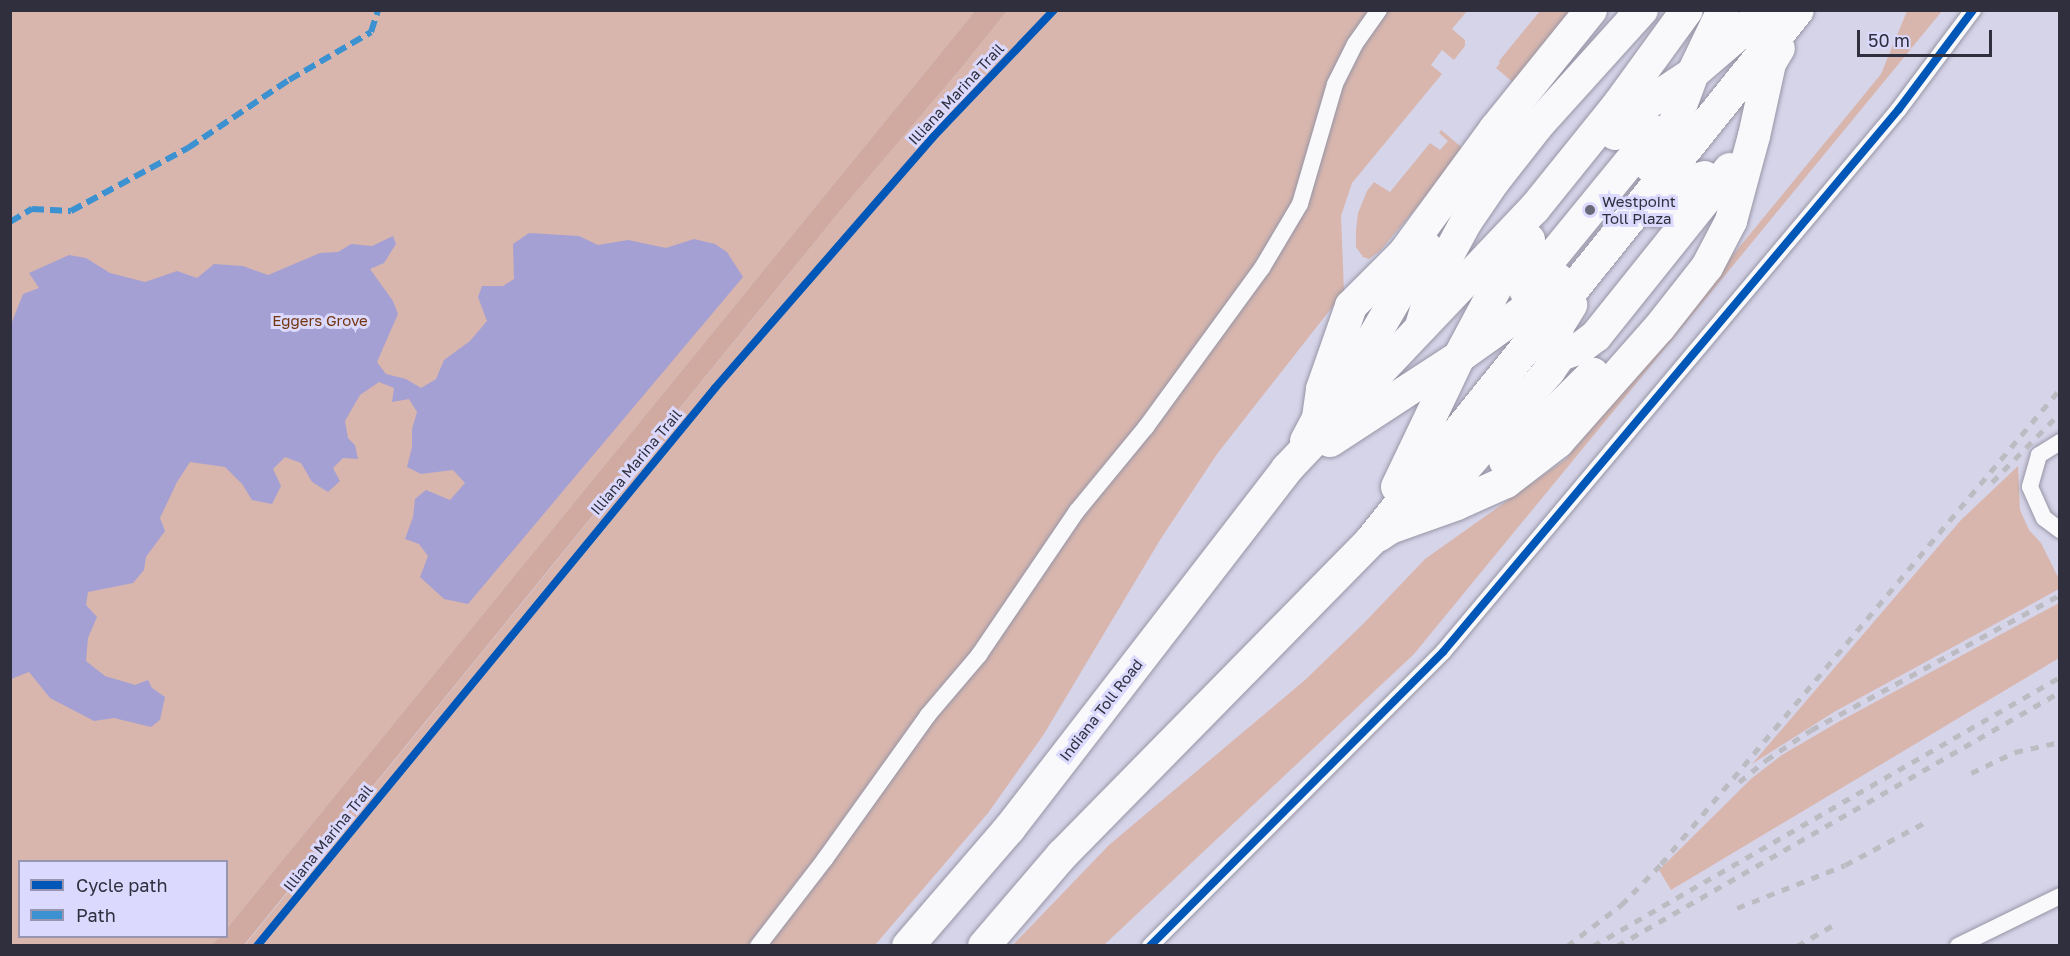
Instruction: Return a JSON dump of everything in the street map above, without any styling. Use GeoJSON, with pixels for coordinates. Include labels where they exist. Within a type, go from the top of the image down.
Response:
{"type":"FeatureCollection","features":[{"type":"Feature","properties":{"kind":"highway"},"geometry":{"type":"LineString","coordinates":[[1404,253],[1495,129],[1591,10]]}},
{"type":"Feature","properties":{"kind":"highway"},"geometry":{"type":"LineString","coordinates":[[1293,461],[1370,343],[1441,223],[1611,10]]}},
{"type":"Feature","properties":{"kind":"highway"},"geometry":{"type":"LineString","coordinates":[[1425,324],[1435,279],[1488,203],[1538,124],[1655,16],[1680,10]]}},
{"type":"Feature","properties":{"kind":"highway"},"geometry":{"type":"LineString","coordinates":[[1293,461],[1534,209],[1618,105],[1687,10]]}},
{"type":"Feature","properties":{"kind":"highway"},"geometry":{"type":"LineString","coordinates":[[1293,461],[1460,357],[1543,297],[1666,146],[1692,74],[1723,10]]}},
{"type":"Feature","properties":{"kind":"highway"},"geometry":{"type":"LineString","coordinates":[[1372,539],[1460,357],[1507,267],[1630,115],[1692,74],[1792,15]]}},
{"type":"Feature","properties":{"kind":"highway"},"geometry":{"type":"LineString","coordinates":[[1372,539],[1390,528],[1457,504],[1506,482],[1558,442],[1595,402],[1707,267],[1731,221],[1746,171],[1770,63],[1792,15]]}},
{"type":"Feature","properties":{"kind":"highway"},"geometry":{"type":"LineString","coordinates":[[1421,518],[1552,363],[1560,355],[1580,348],[1596,336],[1743,153],[1755,133],[1792,15]]}},
{"type":"Feature","properties":{"kind":"highway"},"geometry":{"type":"LineString","coordinates":[[984,945],[1062,855],[1372,539],[1792,15]]}},
{"type":"Feature","properties":{"kind":"highway"},"geometry":{"type":"LineString","coordinates":[[1459,269],[1474,256],[1563,152],[1655,16]]}},
{"type":"Feature","properties":{"kind":"highway"},"geometry":{"type":"LineString","coordinates":[[1552,363],[1558,326],[1566,311],[1676,187],[1705,177],[1742,131],[1762,94]]}},
{"type":"Feature","properties":{"kind":"highway"},"geometry":{"type":"LineString","coordinates":[[1293,461],[1318,418],[1322,389],[1351,306],[1426,231],[1488,203]]}},
{"type":"Feature","properties":{"kind":"highway"},"geometry":{"type":"LineString","coordinates":[[1425,324],[1450,292],[1488,203]]}},
{"type":"Feature","properties":{"kind":"highway","name":"Indiana Toll Road"},"geometry":{"type":"LineString","coordinates":[[908,945],[1009,829],[1293,461]]}},
{"type":"Feature","properties":{"kind":"street"},"geometry":{"type":"LineString","coordinates":[[758,945],[825,859],[928,715],[979,655],[1077,511],[1146,427],[1262,268],[1300,204],[1335,84],[1356,44],[1379,10]]}},
{"type":"Feature","properties":{"kind":"street"},"geometry":{"type":"LineString","coordinates":[[1150,945],[1443,652],[1899,109],[1973,10]]}},
{"type":"Feature","properties":{"kind":"street"},"geometry":{"type":"LineString","coordinates":[[2060,442],[2039,455],[2030,487],[2044,518],[2060,530]]}},
{"type":"Feature","properties":{"kind":"street"},"geometry":{"type":"LineString","coordinates":[[1958,945],[2060,896]]}},
{"type":"Feature","properties":{"kind":"green space","name":"Eggers Grove"},"geometry":{"type":"Polygon","coordinates":[[[10,11],[975,11],[228,927],[228,860],[18,860],[18,938],[218,938],[212,946],[11,945],[10,11]]]}},
{"type":"Feature","properties":{"kind":"green space"},"geometry":{"type":"Polygon","coordinates":[[[1007,11],[1467,11],[1452,29],[1465,40],[1465,46],[1454,60],[1442,50],[1431,65],[1442,74],[1352,183],[1341,216],[1344,292],[1217,454],[1160,540],[1044,734],[988,813],[875,945],[244,946],[840,211],[1007,11]]]}},
{"type":"Feature","properties":{"kind":"green space"},"geometry":{"type":"Polygon","coordinates":[[[1540,11],[1577,11],[1515,84],[1496,68],[1499,61],[1540,11]]]}},
{"type":"Feature","properties":{"kind":"green space"},"geometry":{"type":"Polygon","coordinates":[[[1907,11],[1942,11],[1414,654],[1104,945],[1012,946],[1109,845],[1305,680],[1425,559],[1566,459],[1881,74],[1907,11]]]}},
{"type":"Feature","properties":{"kind":"green space"},"geometry":{"type":"Polygon","coordinates":[[[1441,130],[1465,150],[1380,251],[1369,259],[1363,257],[1356,247],[1356,230],[1358,213],[1367,191],[1374,182],[1390,192],[1430,143],[1440,150],[1448,141],[1439,133],[1441,130]]]}},
{"type":"Feature","properties":{"kind":"green space"},"geometry":{"type":"Polygon","coordinates":[[[2018,466],[2020,510],[2029,530],[2041,543],[2059,579],[2059,589],[1834,712],[1752,764],[1961,520],[2018,466]]]}},
{"type":"Feature","properties":{"kind":"green space"},"geometry":{"type":"Polygon","coordinates":[[[2059,603],[2059,658],[1671,890],[1659,870],[1752,778],[1782,755],[1840,721],[2059,603]]]}},
{"type":"Feature","properties":{"kind":"shaded area"},"geometry":{"type":"Polygon","coordinates":[[[975,11],[1007,11],[840,211],[244,945],[212,945],[218,938],[228,938],[228,927],[975,11]]]}},
{"type":"Feature","properties":{"kind":"shaded area"},"geometry":{"type":"Polygon","coordinates":[[[529,233],[579,236],[598,245],[628,240],[666,248],[694,239],[715,244],[727,252],[743,277],[468,604],[444,599],[420,577],[428,556],[419,544],[405,539],[413,517],[415,499],[426,490],[450,500],[465,483],[453,470],[421,474],[407,467],[412,447],[412,429],[417,412],[409,399],[392,402],[394,388],[379,382],[360,395],[345,421],[348,438],[355,445],[358,459],[343,458],[333,468],[340,481],[328,492],[312,482],[301,463],[285,457],[273,469],[281,486],[272,504],[252,500],[242,484],[225,467],[190,462],[177,482],[160,518],[165,531],[146,557],[144,570],[133,583],[88,592],[86,605],[97,617],[88,638],[86,661],[105,676],[135,685],[148,680],[152,688],[165,697],[160,720],[151,727],[114,718],[94,721],[50,698],[29,672],[11,679],[10,327],[23,294],[39,288],[29,273],[69,255],[86,258],[110,273],[145,282],[177,271],[197,278],[214,264],[243,266],[268,275],[320,253],[338,252],[351,244],[372,246],[393,236],[396,244],[384,263],[370,269],[393,301],[398,314],[377,362],[386,374],[406,379],[421,388],[436,379],[444,360],[470,341],[487,321],[478,297],[482,286],[503,286],[514,279],[513,244],[529,233]]]}},
{"type":"Feature","properties":{"kind":"railway"},"geometry":{"type":"LineString","coordinates":[[1567,946],[1621,905],[1661,864],[2060,389]]}},
{"type":"Feature","properties":{"kind":"railway"},"geometry":{"type":"LineString","coordinates":[[1992,482],[2060,413]]}},
{"type":"Feature","properties":{"kind":"railway"},"geometry":{"type":"LineString","coordinates":[[1739,782],[1766,760],[1811,730],[2060,595]]}},
{"type":"Feature","properties":{"kind":"railway"},"geometry":{"type":"LineString","coordinates":[[1593,946],[2060,677]]}},
{"type":"Feature","properties":{"kind":"railway"},"geometry":{"type":"LineString","coordinates":[[1617,946],[2060,692]]}},
{"type":"Feature","properties":{"kind":"railway"},"geometry":{"type":"LineString","coordinates":[[1971,773],[2015,752],[2060,742]]}},
{"type":"Feature","properties":{"kind":"railway"},"geometry":{"type":"LineString","coordinates":[[1737,908],[1845,865],[1926,822]]}},
{"type":"Feature","properties":{"kind":"railway"},"geometry":{"type":"LineString","coordinates":[[1797,946],[1837,923]]}},
{"type":"Feature","properties":{"kind":"marked path"},"geometry":{"type":"LineString","coordinates":[[10,222],[32,209],[71,211],[188,148],[289,80],[371,32],[378,10]]}},
{"type":"Feature","properties":{"kind":"cycle path","name":"Illiana Marina Trail"},"geometry":{"type":"LineString","coordinates":[[257,946],[715,388],[933,137],[1054,10]]}},
{"type":"Feature","properties":{"kind":"cycle path"},"geometry":{"type":"LineString","coordinates":[[1150,946],[1443,652],[1899,109],[1973,10]]}},
{"type":"Feature","properties":{"kind":"place","name":"Westpoint Toll Plaza"},"geometry":{"type":"Point","coordinates":[1590,210]}}]}
